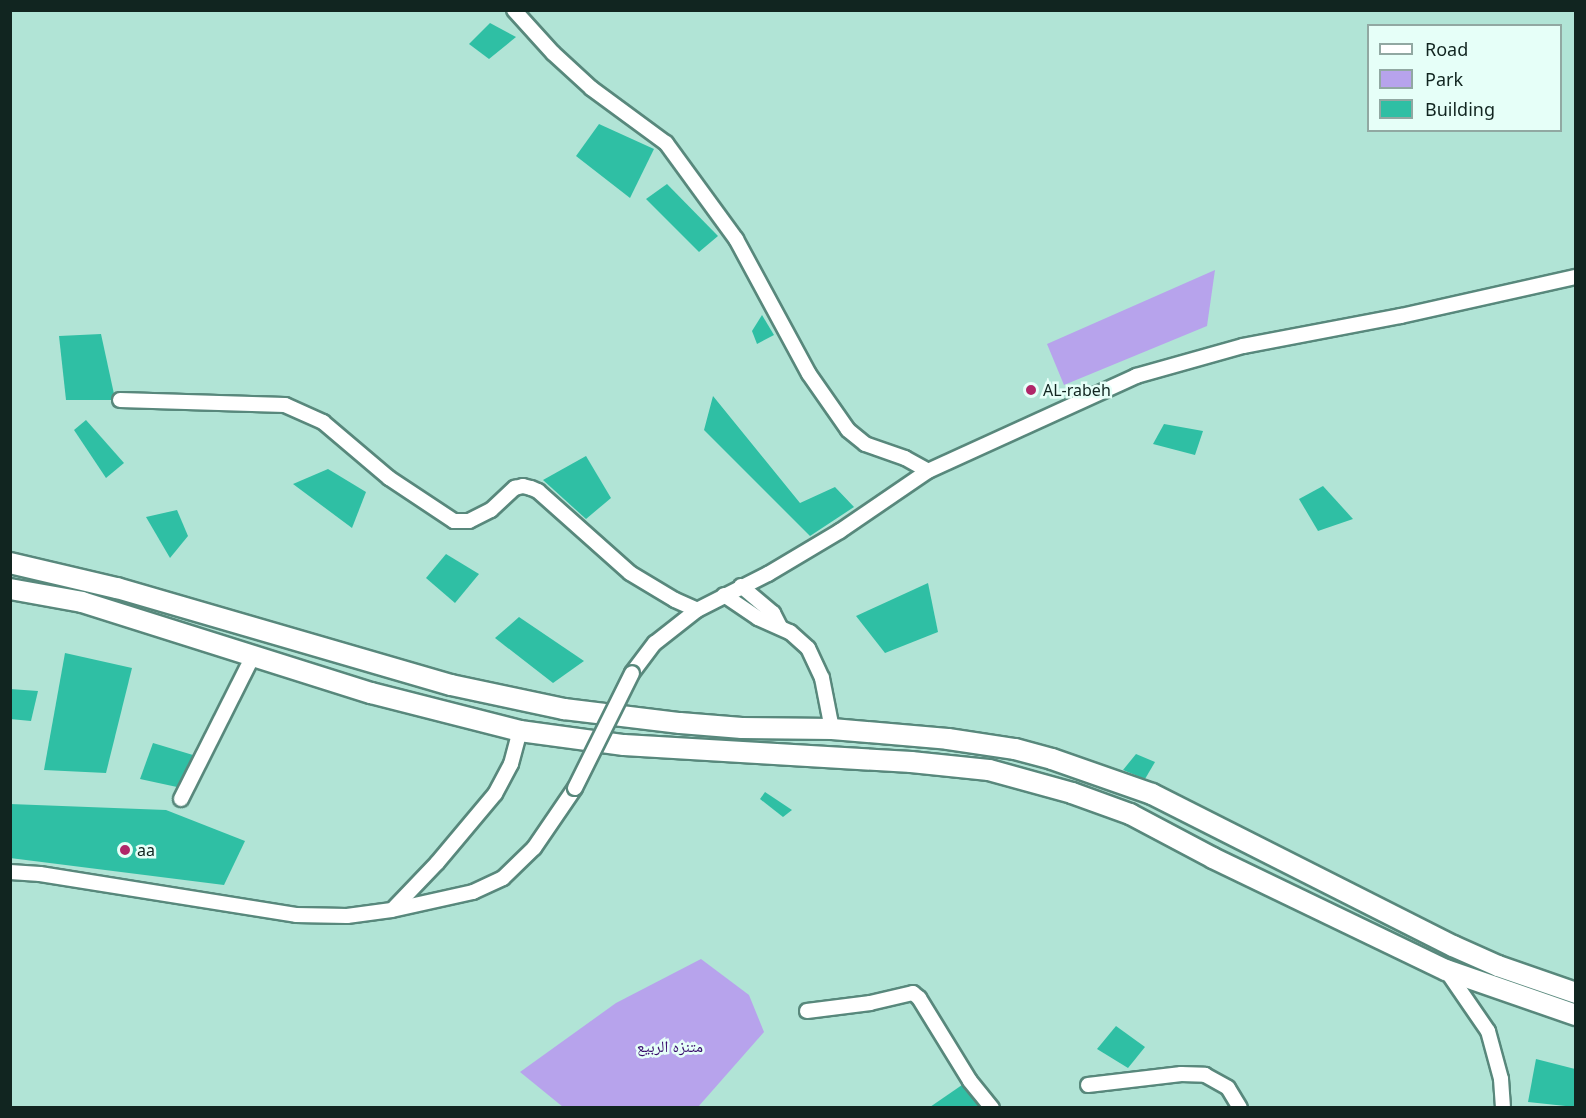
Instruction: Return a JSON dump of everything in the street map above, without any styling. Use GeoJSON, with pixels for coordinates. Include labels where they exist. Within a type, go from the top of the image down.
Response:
{"type":"FeatureCollection","features":[{"type":"Feature","properties":{"kind":"main road"},"geometry":{"type":"LineString","coordinates":[[10,563],[117,588],[366,662],[502,697],[564,709],[742,728],[832,729],[948,739],[1015,749],[1101,775],[1152,794],[1453,946],[1498,966],[1575,993]]}},
{"type":"Feature","properties":{"kind":"main road"},"geometry":{"type":"LineString","coordinates":[[10,589],[82,602],[402,701],[520,731],[624,745],[911,762],[989,770],[1072,793],[1120,811],[1446,970],[1575,1015]]}},
{"type":"Feature","properties":{"kind":"main road"},"geometry":{"type":"LineString","coordinates":[[1179,840],[1190,813]]}},
{"type":"Feature","properties":{"kind":"street"},"geometry":{"type":"LineString","coordinates":[[514,10],[591,88],[666,143],[736,239],[809,374],[848,430],[865,444],[905,458],[928,471]]}},
{"type":"Feature","properties":{"kind":"street"},"geometry":{"type":"LineString","coordinates":[[10,872],[40,874],[296,915],[347,916],[392,910],[473,892],[503,878],[534,848],[575,788],[632,673],[655,643],[697,610],[768,574],[840,531],[928,471],[1136,376],[1160,368],[1244,346],[1401,316],[1575,276]]}},
{"type":"Feature","properties":{"kind":"street"},"geometry":{"type":"LineString","coordinates":[[120,400],[285,405],[323,422],[389,478],[454,521],[469,521],[491,510],[515,488],[523,486],[531,488],[538,491],[630,573],[697,610]]}},
{"type":"Feature","properties":{"kind":"street"},"geometry":{"type":"LineString","coordinates":[[741,586],[772,613],[780,627]]}},
{"type":"Feature","properties":{"kind":"street"},"geometry":{"type":"LineString","coordinates":[[724,595],[758,618],[800,639],[814,658],[822,678],[832,729]]}},
{"type":"Feature","properties":{"kind":"street"},"geometry":{"type":"LineString","coordinates":[[181,799],[252,656]]}},
{"type":"Feature","properties":{"kind":"street"},"geometry":{"type":"LineString","coordinates":[[392,910],[437,863],[495,794],[511,764],[520,731]]}},
{"type":"Feature","properties":{"kind":"street"},"geometry":{"type":"LineString","coordinates":[[1446,970],[1488,1031],[1501,1079],[1503,1107]]}},
{"type":"Feature","properties":{"kind":"street"},"geometry":{"type":"LineString","coordinates":[[807,1011],[870,1003],[913,993],[920,998],[970,1081],[992,1107]]}},
{"type":"Feature","properties":{"kind":"street"},"geometry":{"type":"LineString","coordinates":[[1088,1085],[1181,1074],[1204,1075],[1228,1088],[1240,1107]]}},
{"type":"Feature","properties":{"kind":"green space"},"geometry":{"type":"Polygon","coordinates":[[[1215,270],[1207,326],[1064,385],[1047,344],[1215,270]]]}},
{"type":"Feature","properties":{"kind":"green space","name":"متنزه الربيع"},"geometry":{"type":"Polygon","coordinates":[[[701,959],[749,995],[764,1032],[698,1107],[563,1107],[520,1072],[616,1003],[701,959]]]}},
{"type":"Feature","properties":{"kind":"building"},"geometry":{"type":"Polygon","coordinates":[[[490,23],[516,37],[489,59],[469,44],[490,23]]]}},
{"type":"Feature","properties":{"kind":"building"},"geometry":{"type":"Polygon","coordinates":[[[599,124],[654,149],[630,198],[576,156],[599,124]]]}},
{"type":"Feature","properties":{"kind":"building"},"geometry":{"type":"Polygon","coordinates":[[[667,184],[718,236],[699,252],[646,199],[667,184]]]}},
{"type":"Feature","properties":{"kind":"building"},"geometry":{"type":"Polygon","coordinates":[[[762,315],[774,335],[757,344],[752,331],[762,315]]]}},
{"type":"Feature","properties":{"kind":"building"},"geometry":{"type":"Polygon","coordinates":[[[101,334],[114,394],[111,400],[66,400],[59,336],[101,334]]]}},
{"type":"Feature","properties":{"kind":"building"},"geometry":{"type":"Polygon","coordinates":[[[713,396],[800,503],[835,487],[854,507],[810,536],[704,430],[713,396]]]}},
{"type":"Feature","properties":{"kind":"building"},"geometry":{"type":"Polygon","coordinates":[[[86,420],[124,463],[106,478],[74,430],[86,420]]]}},
{"type":"Feature","properties":{"kind":"building"},"geometry":{"type":"Polygon","coordinates":[[[1164,424],[1203,431],[1195,455],[1153,444],[1164,424]]]}},
{"type":"Feature","properties":{"kind":"building"},"geometry":{"type":"Polygon","coordinates":[[[586,456],[611,498],[586,519],[543,480],[586,456]]]}},
{"type":"Feature","properties":{"kind":"building"},"geometry":{"type":"Polygon","coordinates":[[[328,469],[366,492],[352,528],[293,484],[328,469]]]}},
{"type":"Feature","properties":{"kind":"building"},"geometry":{"type":"Polygon","coordinates":[[[1323,486],[1353,519],[1318,531],[1299,499],[1323,486]]]}},
{"type":"Feature","properties":{"kind":"building"},"geometry":{"type":"Polygon","coordinates":[[[177,510],[188,536],[170,558],[146,517],[177,510]]]}},
{"type":"Feature","properties":{"kind":"building"},"geometry":{"type":"Polygon","coordinates":[[[446,554],[479,574],[455,603],[426,578],[446,554]]]}},
{"type":"Feature","properties":{"kind":"building"},"geometry":{"type":"Polygon","coordinates":[[[928,583],[938,632],[885,653],[856,616],[928,583]]]}},
{"type":"Feature","properties":{"kind":"building"},"geometry":{"type":"Polygon","coordinates":[[[519,617],[584,661],[553,683],[495,638],[519,617]]]}},
{"type":"Feature","properties":{"kind":"building"},"geometry":{"type":"Polygon","coordinates":[[[65,653],[132,668],[106,773],[44,770],[65,653]]]}},
{"type":"Feature","properties":{"kind":"building"},"geometry":{"type":"Polygon","coordinates":[[[10,689],[38,691],[31,721],[10,719],[10,689]]]}},
{"type":"Feature","properties":{"kind":"building"},"geometry":{"type":"Polygon","coordinates":[[[153,743],[193,755],[177,787],[140,779],[153,743]]]}},
{"type":"Feature","properties":{"kind":"building"},"geometry":{"type":"Polygon","coordinates":[[[1136,754],[1155,762],[1145,779],[1123,770],[1136,754]]]}},
{"type":"Feature","properties":{"kind":"building"},"geometry":{"type":"Polygon","coordinates":[[[765,792],[792,810],[783,817],[760,799],[765,792]]]}},
{"type":"Feature","properties":{"kind":"building","name":"aa"},"geometry":{"type":"Polygon","coordinates":[[[10,804],[166,810],[245,841],[224,885],[10,858],[10,804]]]}},
{"type":"Feature","properties":{"kind":"building"},"geometry":{"type":"Polygon","coordinates":[[[1116,1026],[1145,1047],[1128,1068],[1097,1049],[1116,1026]]]}},
{"type":"Feature","properties":{"kind":"building"},"geometry":{"type":"Polygon","coordinates":[[[1536,1059],[1575,1069],[1575,1107],[1528,1102],[1536,1059]]]}},
{"type":"Feature","properties":{"kind":"building"},"geometry":{"type":"Polygon","coordinates":[[[962,1085],[980,1107],[930,1107],[962,1085]]]}},
{"type":"Feature","properties":{"kind":"place","name":"AL-rabeh"},"geometry":{"type":"Point","coordinates":[1031,390]}},
{"type":"Feature","properties":{"kind":"place","name":"aa"},"geometry":{"type":"Point","coordinates":[125,850]}}]}
